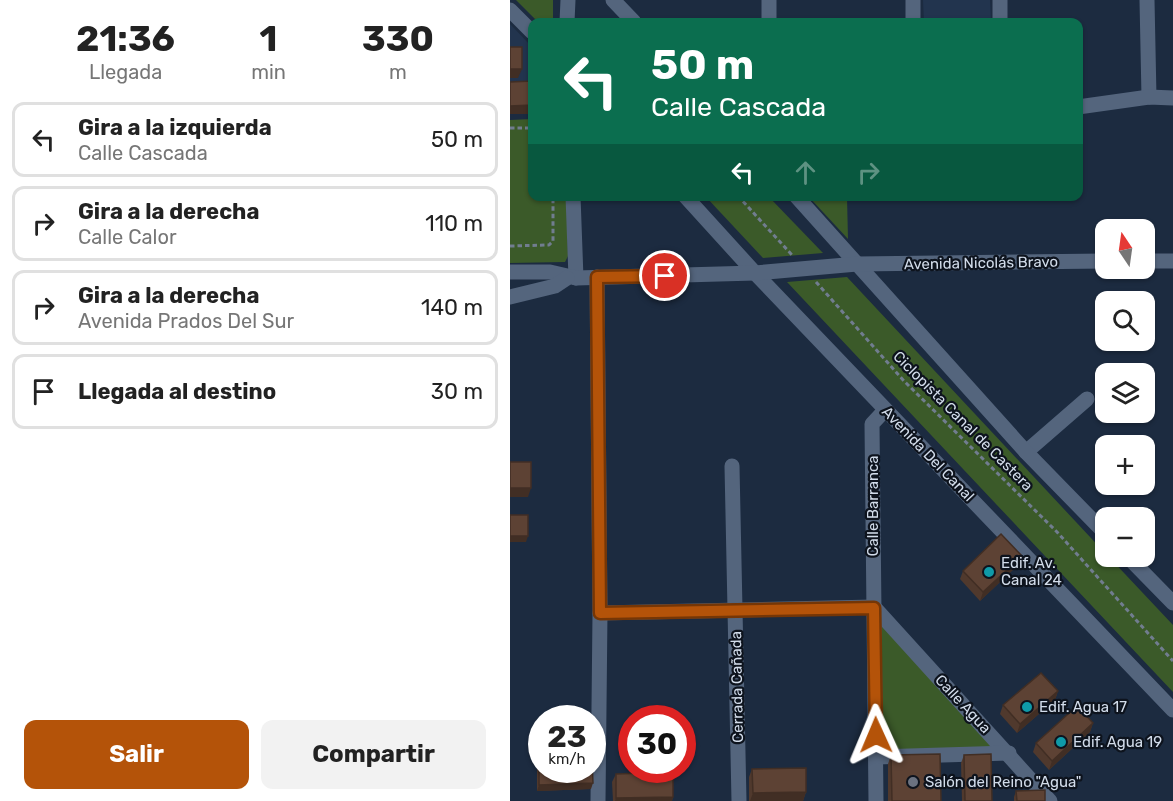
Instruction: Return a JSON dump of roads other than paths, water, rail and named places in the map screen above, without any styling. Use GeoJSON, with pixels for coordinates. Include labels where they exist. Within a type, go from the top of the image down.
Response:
{"type":"FeatureCollection","features":[{"type":"Feature","properties":{"kind":"street"},"geometry":{"type":"LineString","coordinates":[[567,18],[568,0]]}},
{"type":"Feature","properties":{"kind":"street"},"geometry":{"type":"LineString","coordinates":[[769,0],[769,18]]}},
{"type":"Feature","properties":{"kind":"street"},"geometry":{"type":"LineString","coordinates":[[913,0],[913,18]]}},
{"type":"Feature","properties":{"kind":"street"},"geometry":{"type":"LineString","coordinates":[[1000,0],[1000,18]]}},
{"type":"Feature","properties":{"kind":"street"},"geometry":{"type":"LineString","coordinates":[[1147,0],[1149,97]]}},
{"type":"Feature","properties":{"kind":"street"},"geometry":{"type":"LineString","coordinates":[[615,1],[630,18]]}},
{"type":"Feature","properties":{"kind":"street"},"geometry":{"type":"LineString","coordinates":[[510,10],[528,29]]}},
{"type":"Feature","properties":{"kind":"street"},"geometry":{"type":"LineString","coordinates":[[1083,106],[1149,97],[1173,98]]}},
{"type":"Feature","properties":{"kind":"street"},"geometry":{"type":"LineString","coordinates":[[572,278],[573,201]]}},
{"type":"Feature","properties":{"kind":"street","name":"Avenida Del Canal"},"geometry":{"type":"LineString","coordinates":[[690,201],[885,410],[1173,710]]}},
{"type":"Feature","properties":{"kind":"street"},"geometry":{"type":"LineString","coordinates":[[800,201],[1026,452],[1095,523]]}},
{"type":"Feature","properties":{"kind":"street","name":"Avenida Nicolás Bravo"},"geometry":{"type":"LineString","coordinates":[[572,278],[755,273],[857,264],[1095,261]]}},
{"type":"Feature","properties":{"kind":"street"},"geometry":{"type":"LineString","coordinates":[[1155,261],[1173,261]]}},
{"type":"Feature","properties":{"kind":"street"},"geometry":{"type":"LineString","coordinates":[[510,272],[550,272],[572,278]]}},
{"type":"Feature","properties":{"kind":"street"},"geometry":{"type":"LineString","coordinates":[[597,277],[600,613],[598,801]]}},
{"type":"Feature","properties":{"kind":"street"},"geometry":{"type":"LineString","coordinates":[[510,297],[555,286],[572,278]]}},
{"type":"Feature","properties":{"kind":"street"},"geometry":{"type":"LineString","coordinates":[[1026,452],[1087,399]]}},
{"type":"Feature","properties":{"kind":"street","name":"Calle Barranca"},"geometry":{"type":"LineString","coordinates":[[876,801],[872,424],[885,410]]}},
{"type":"Feature","properties":{"kind":"street","name":"Cerrada Cañada"},"geometry":{"type":"LineString","coordinates":[[732,466],[740,801]]}},
{"type":"Feature","properties":{"kind":"street"},"geometry":{"type":"LineString","coordinates":[[1138,567],[1173,603]]}},
{"type":"Feature","properties":{"kind":"street"},"geometry":{"type":"LineString","coordinates":[[600,613],[874,608]]}},
{"type":"Feature","properties":{"kind":"street","name":"Calle Agua"},"geometry":{"type":"LineString","coordinates":[[874,608],[1009,753],[1050,801]]}},
{"type":"Feature","properties":{"kind":"street"},"geometry":{"type":"LineString","coordinates":[[876,757],[1009,753]]}},
{"type":"Feature","properties":{"kind":"place","name":"Edif. Av. Canal 24"},"geometry":{"type":"Point","coordinates":[989,572]}},
{"type":"Feature","properties":{"kind":"place","name":"Edif. Agua 17"},"geometry":{"type":"Point","coordinates":[1027,707]}},
{"type":"Feature","properties":{"kind":"place","name":"Edif. Agua 19"},"geometry":{"type":"Point","coordinates":[1061,742]}},
{"type":"Feature","properties":{"kind":"place","name":"Salón del Reino \"Agua\""},"geometry":{"type":"Point","coordinates":[913,782]}}]}
